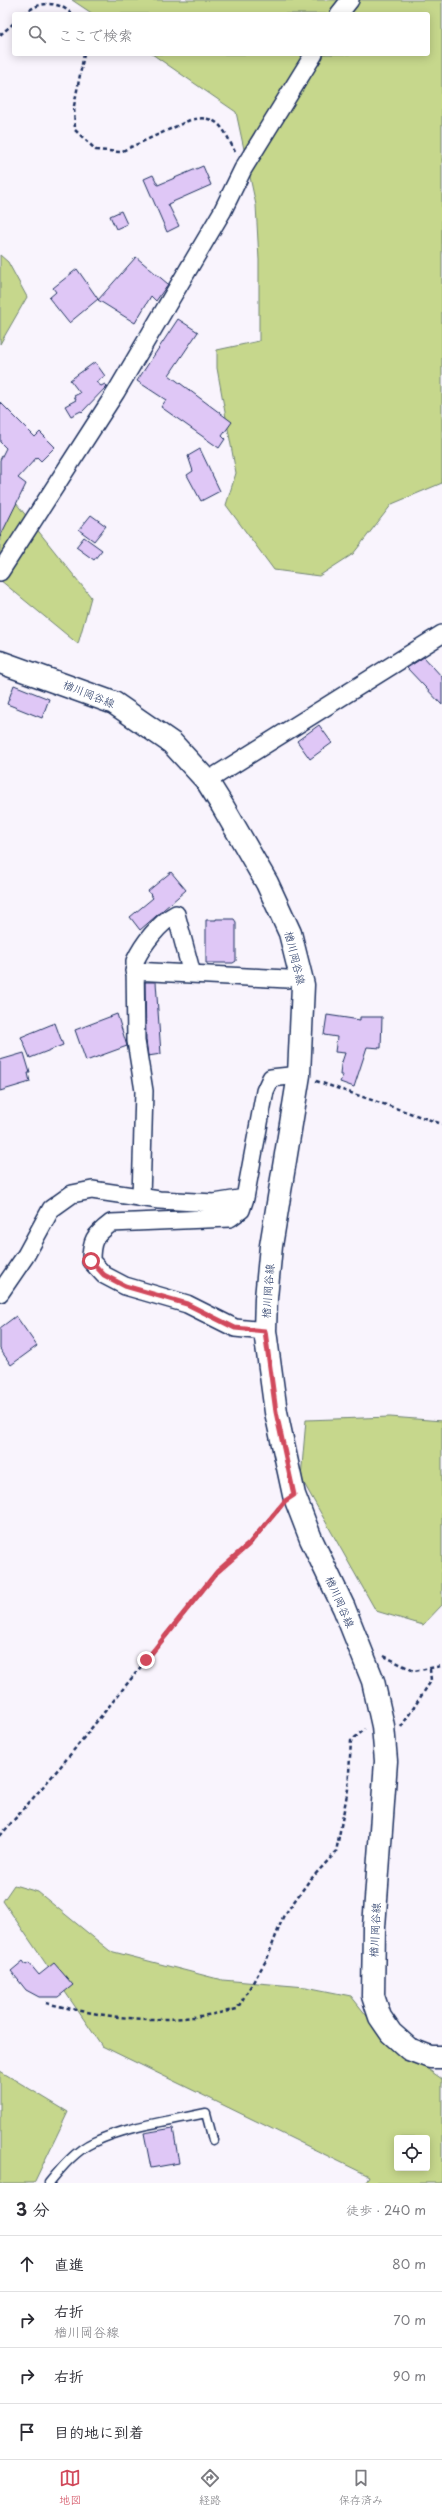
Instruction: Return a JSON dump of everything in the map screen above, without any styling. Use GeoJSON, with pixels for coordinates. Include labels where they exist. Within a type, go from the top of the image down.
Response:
{"type":"FeatureCollection","features":[{"type":"Feature","properties":{"kind":"main road","name":"楢川岡谷線"},"geometry":{"type":"LineString","coordinates":[[0,662],[114,703],[172,743],[207,781],[267,883],[290,933],[303,985],[298,1075],[271,1246],[265,1331],[276,1412],[294,1495],[310,1539],[344,1608],[373,1681],[384,1734],[386,1761],[374,1927],[373,1996],[380,2017],[391,2033],[408,2049],[430,2057],[442,2057]]}},
{"type":"Feature","properties":{"kind":"street"},"geometry":{"type":"LineString","coordinates":[[341,12],[350,0]]}},
{"type":"Feature","properties":{"kind":"street"},"geometry":{"type":"LineString","coordinates":[[0,572],[116,392],[222,212],[243,169],[313,56]]}},
{"type":"Feature","properties":{"kind":"street"},"geometry":{"type":"LineString","coordinates":[[207,781],[442,634]]}},
{"type":"Feature","properties":{"kind":"street"},"geometry":{"type":"LineString","coordinates":[[140,1198],[144,1092],[136,1041],[135,962],[139,952],[167,919],[176,914],[192,974]]}},
{"type":"Feature","properties":{"kind":"street"},"geometry":{"type":"LineString","coordinates":[[134,970],[287,979]]}},
{"type":"Feature","properties":{"kind":"street"},"geometry":{"type":"LineString","coordinates":[[265,1331],[235,1328],[187,1304],[125,1286],[104,1275],[91,1261],[91,1245],[98,1233],[111,1223],[230,1218],[241,1210],[245,1198],[265,1092],[271,1078],[298,1075]]}},
{"type":"Feature","properties":{"kind":"street"},"geometry":{"type":"LineString","coordinates":[[0,1293],[26,1255],[51,1209],[72,1194],[92,1190],[140,1198],[214,1203],[245,1198]]}},
{"type":"Feature","properties":{"kind":"lane"},"geometry":{"type":"LineString","coordinates":[[49,2183],[65,2164],[93,2142],[142,2127],[206,2113],[213,2140]]}},
{"type":"Feature","properties":{"kind":"path"},"geometry":{"type":"LineString","coordinates":[[26,12],[35,5],[45,2],[66,8],[70,12]]}},
{"type":"Feature","properties":{"kind":"path"},"geometry":{"type":"LineString","coordinates":[[0,35],[12,25]]}},
{"type":"Feature","properties":{"kind":"path"},"geometry":{"type":"LineString","coordinates":[[84,56],[74,106],[75,130],[96,150],[120,152],[190,120],[202,117],[212,118],[221,126],[243,169]]}},
{"type":"Feature","properties":{"kind":"path"},"geometry":{"type":"LineString","coordinates":[[298,1075],[442,1124]]}},
{"type":"Feature","properties":{"kind":"path"},"geometry":{"type":"LineString","coordinates":[[0,1836],[61,1766],[217,1572],[249,1544],[285,1501],[294,1495]]}},
{"type":"Feature","properties":{"kind":"path"},"geometry":{"type":"LineString","coordinates":[[384,1656],[414,1670],[430,1669],[442,1666]]}},
{"type":"Feature","properties":{"kind":"path"},"geometry":{"type":"LineString","coordinates":[[46,2003],[94,2015],[126,2019],[205,2017],[237,2009],[266,1959],[282,1917],[309,1881],[336,1852],[348,1789],[351,1741],[362,1730],[384,1734],[406,1724],[431,1681],[430,1669]]}},
{"type":"Feature","properties":{"kind":"green space"},"geometry":{"type":"Polygon","coordinates":[[[72,0],[442,0],[442,483],[392,504],[353,554],[319,576],[274,570],[226,505],[236,473],[217,368],[217,350],[259,341],[259,260],[256,205],[236,112],[155,56],[430,56],[430,12],[90,12],[72,0]]]}},
{"type":"Feature","properties":{"kind":"green space"},"geometry":{"type":"Polygon","coordinates":[[[0,255],[8,262],[27,297],[0,344],[0,255]]]}},
{"type":"Feature","properties":{"kind":"green space"},"geometry":{"type":"Polygon","coordinates":[[[0,483],[91,597],[78,644],[0,580],[0,483]]]}},
{"type":"Feature","properties":{"kind":"green space"},"geometry":{"type":"Polygon","coordinates":[[[390,1417],[442,1421],[442,1605],[423,1625],[376,1611],[301,1478],[306,1420],[390,1417]]]}},
{"type":"Feature","properties":{"kind":"green space"},"geometry":{"type":"Polygon","coordinates":[[[14,1885],[38,1892],[110,1951],[222,1980],[306,1987],[351,1996],[386,2040],[442,2079],[442,2183],[365,2183],[369,2176],[102,2046],[3,1901],[14,1885]]]}},
{"type":"Feature","properties":{"kind":"green space"},"geometry":{"type":"Polygon","coordinates":[[[0,2071],[68,2112],[34,2183],[0,2183],[0,2071]]]}},
{"type":"Feature","properties":{"kind":"building"},"geometry":{"type":"Polygon","coordinates":[[[203,166],[211,185],[168,204],[179,226],[167,232],[144,179],[153,175],[158,185],[203,166]]]}},
{"type":"Feature","properties":{"kind":"building"},"geometry":{"type":"Polygon","coordinates":[[[121,211],[127,224],[116,229],[110,216],[121,211]]]}},
{"type":"Feature","properties":{"kind":"building"},"geometry":{"type":"Polygon","coordinates":[[[136,257],[168,284],[156,301],[151,296],[135,323],[98,300],[136,257]]]}},
{"type":"Feature","properties":{"kind":"building"},"geometry":{"type":"Polygon","coordinates":[[[77,269],[98,299],[69,323],[49,298],[56,292],[53,288],[77,269]]]}},
{"type":"Feature","properties":{"kind":"building"},"geometry":{"type":"Polygon","coordinates":[[[178,319],[198,332],[169,375],[232,422],[222,436],[225,439],[219,448],[161,407],[166,400],[137,381],[178,319]]]}},
{"type":"Feature","properties":{"kind":"building"},"geometry":{"type":"Polygon","coordinates":[[[95,362],[105,376],[96,382],[101,386],[105,384],[107,386],[82,412],[81,411],[71,416],[65,406],[76,400],[74,396],[80,393],[70,380],[95,362]]]}},
{"type":"Feature","properties":{"kind":"building"},"geometry":{"type":"Polygon","coordinates":[[[0,402],[35,437],[40,432],[55,447],[41,461],[37,457],[18,478],[26,484],[0,537],[0,460],[6,448],[0,442],[0,402]]]}},
{"type":"Feature","properties":{"kind":"building"},"geometry":{"type":"Polygon","coordinates":[[[200,449],[220,491],[201,501],[187,475],[193,471],[188,456],[200,449]]]}},
{"type":"Feature","properties":{"kind":"building"},"geometry":{"type":"Polygon","coordinates":[[[91,515],[106,526],[94,541],[79,530],[91,515]]]}},
{"type":"Feature","properties":{"kind":"building"},"geometry":{"type":"Polygon","coordinates":[[[84,537],[102,550],[94,560],[76,547],[84,537]]]}},
{"type":"Feature","properties":{"kind":"building"},"geometry":{"type":"Polygon","coordinates":[[[424,657],[442,677],[442,705],[407,668],[424,657]]]}},
{"type":"Feature","properties":{"kind":"building"},"geometry":{"type":"Polygon","coordinates":[[[14,685],[49,699],[42,718],[7,704],[14,685]]]}},
{"type":"Feature","properties":{"kind":"building"},"geometry":{"type":"Polygon","coordinates":[[[319,725],[332,743],[310,759],[297,741],[319,725]]]}},
{"type":"Feature","properties":{"kind":"building"},"geometry":{"type":"Polygon","coordinates":[[[171,872],[186,890],[140,930],[130,917],[153,898],[148,891],[171,872]]]}},
{"type":"Feature","properties":{"kind":"building"},"geometry":{"type":"Polygon","coordinates":[[[234,919],[236,922],[236,961],[233,963],[206,963],[206,920],[234,919]]]}},
{"type":"Feature","properties":{"kind":"building"},"geometry":{"type":"Polygon","coordinates":[[[145,982],[156,982],[161,1054],[148,1056],[146,1040],[145,982]]]}},
{"type":"Feature","properties":{"kind":"building"},"geometry":{"type":"Polygon","coordinates":[[[117,1014],[127,1046],[86,1061],[75,1030],[117,1014]]]}},
{"type":"Feature","properties":{"kind":"building"},"geometry":{"type":"Polygon","coordinates":[[[327,1015],[360,1020],[360,1017],[382,1017],[381,1048],[367,1047],[354,1087],[340,1082],[343,1075],[340,1075],[341,1065],[345,1053],[335,1052],[337,1037],[324,1035],[327,1015]]]}},
{"type":"Feature","properties":{"kind":"building"},"geometry":{"type":"Polygon","coordinates":[[[55,1023],[63,1045],[30,1058],[21,1037],[55,1023]]]}},
{"type":"Feature","properties":{"kind":"building"},"geometry":{"type":"Polygon","coordinates":[[[24,1053],[30,1073],[28,1073],[30,1082],[0,1091],[0,1060],[24,1053]]]}},
{"type":"Feature","properties":{"kind":"building"},"geometry":{"type":"Polygon","coordinates":[[[16,1316],[37,1346],[11,1365],[0,1349],[0,1328],[16,1316]]]}},
{"type":"Feature","properties":{"kind":"building"},"geometry":{"type":"Polygon","coordinates":[[[23,1961],[26,1965],[29,1963],[39,1975],[54,1963],[73,1985],[58,1997],[39,1997],[26,1990],[11,1971],[23,1961]]]}},
{"type":"Feature","properties":{"kind":"building"},"geometry":{"type":"Polygon","coordinates":[[[173,2128],[179,2163],[151,2168],[144,2133],[173,2128]]]}},
{"type":"Feature","properties":{"kind":"route"},"geometry":{"type":"LineString","coordinates":[[91,1261],[104,1275],[125,1286],[187,1304],[235,1328],[265,1331],[276,1412],[287,1470],[294,1495],[285,1501],[249,1544],[217,1572],[146,1660]]}}]}
